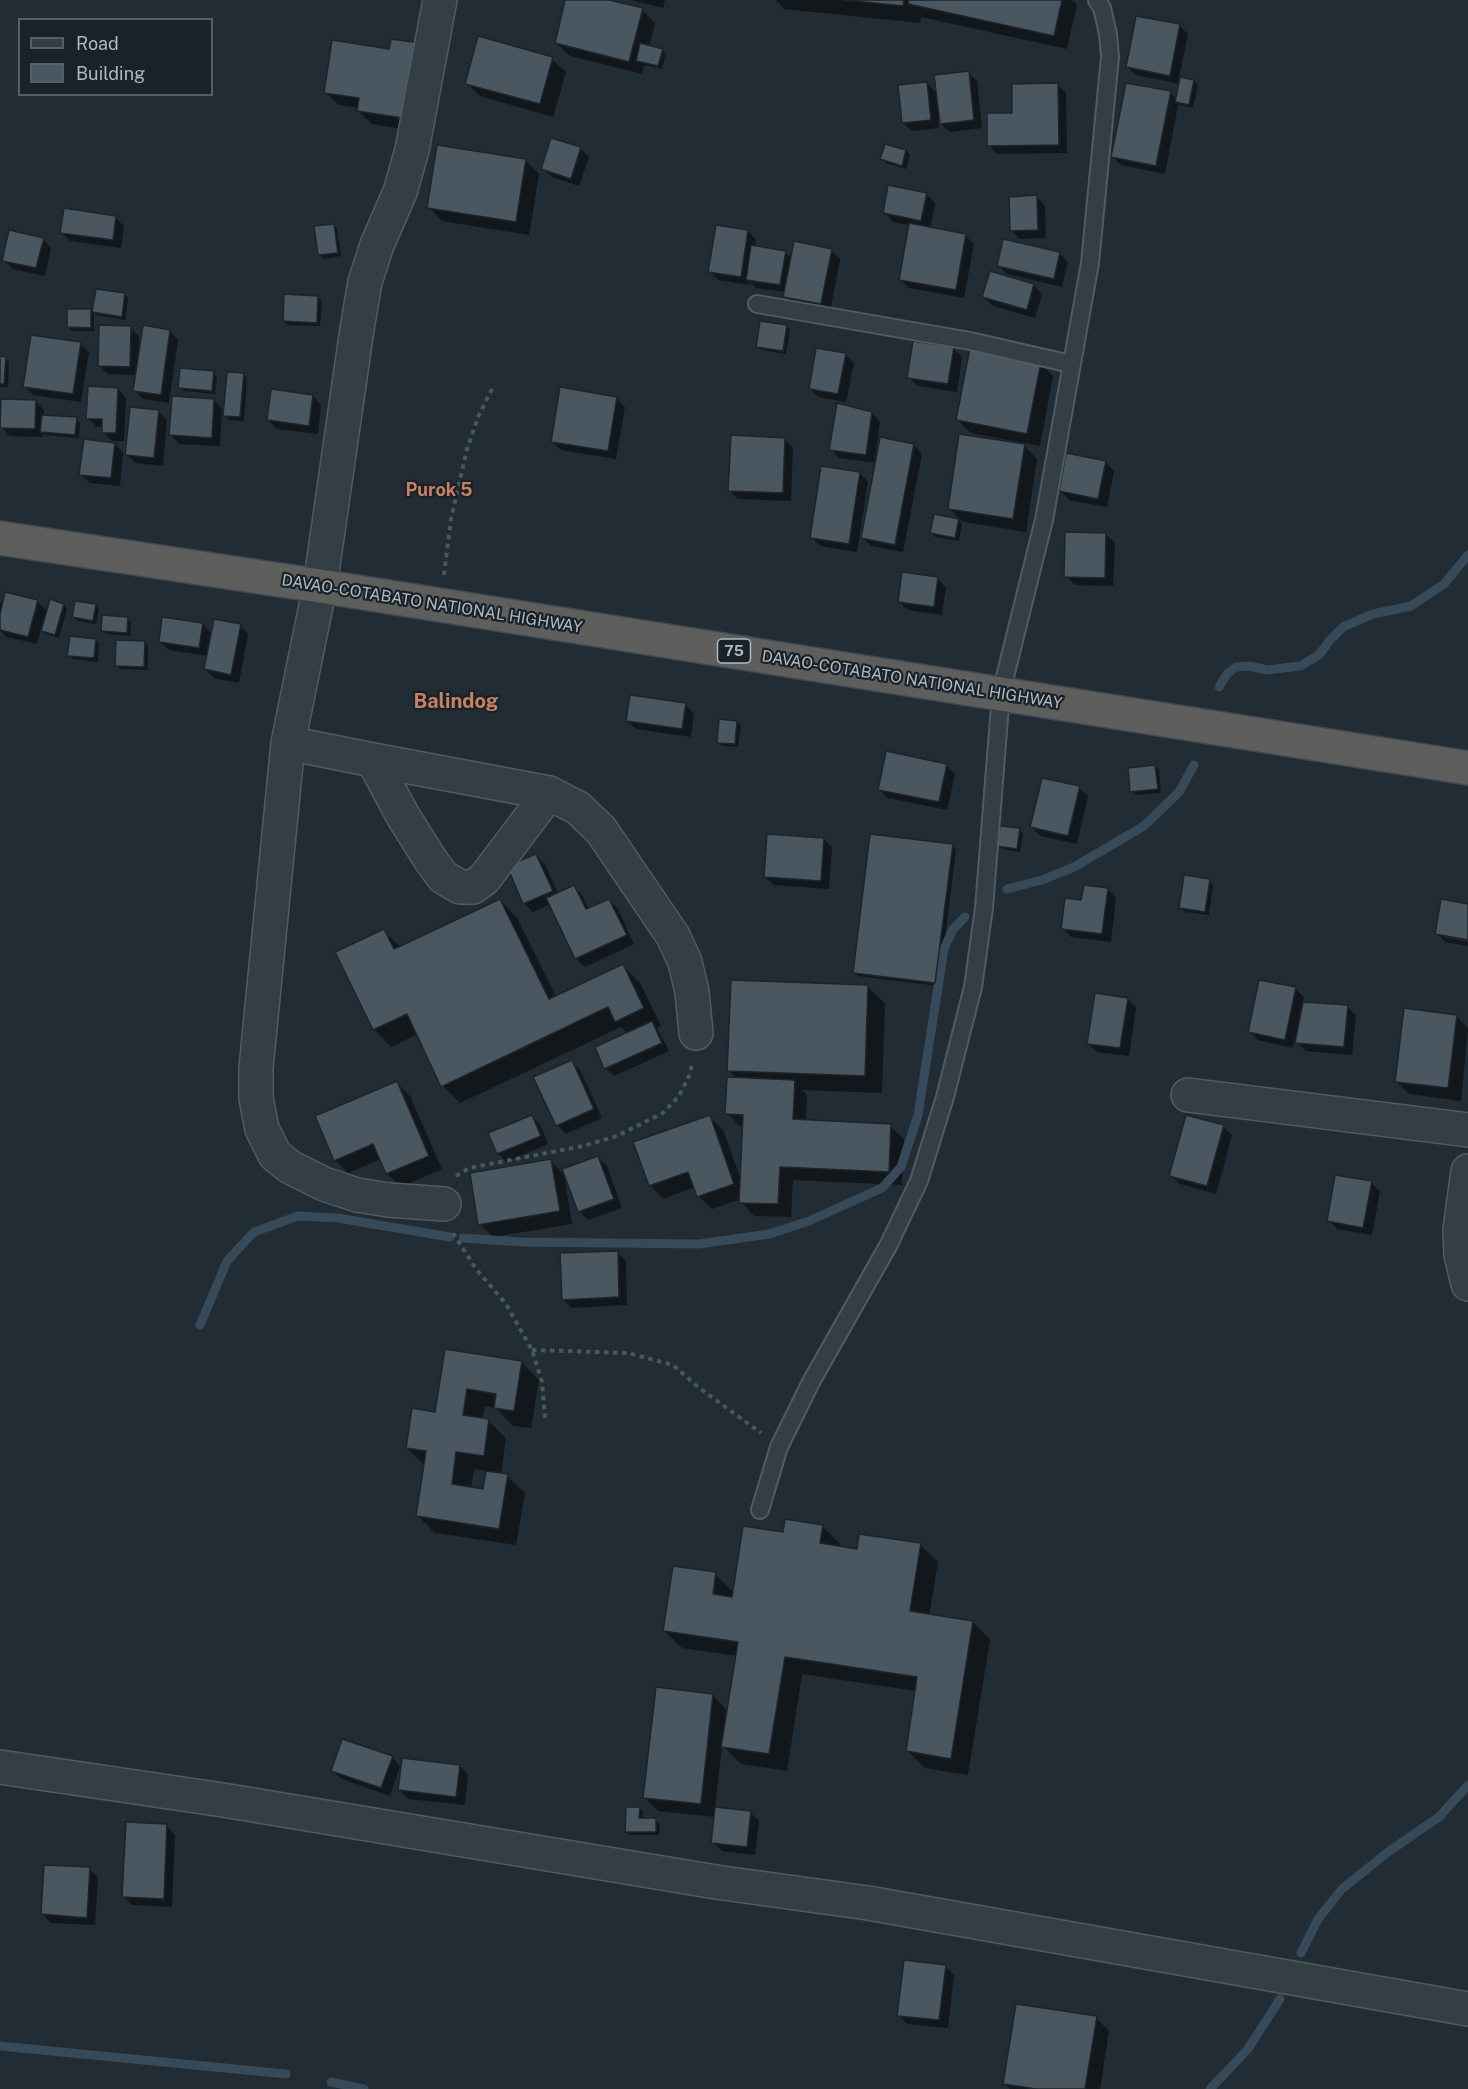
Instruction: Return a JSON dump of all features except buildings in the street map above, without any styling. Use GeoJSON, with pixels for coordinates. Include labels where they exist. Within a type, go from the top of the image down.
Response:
{"type":"FeatureCollection","features":[{"type":"Feature","properties":{"kind":"highway","name":"DAVAO-COTABATO NATIONAL HIGHWAY"},"geometry":{"type":"LineString","coordinates":[[0,538],[320,586],[1468,768]]}},
{"type":"Feature","properties":{"kind":"street"},"geometry":{"type":"LineString","coordinates":[[440,0],[412,150],[400,192],[377,245],[365,282],[320,586],[288,743],[256,1068],[256,1098],[262,1129],[275,1155],[290,1167],[324,1184],[357,1195],[444,1204]]}},
{"type":"Feature","properties":{"kind":"street"},"geometry":{"type":"LineString","coordinates":[[288,743],[549,793],[578,808],[601,830],[673,936],[685,962],[690,982],[696,1033]]}},
{"type":"Feature","properties":{"kind":"street"},"geometry":{"type":"LineString","coordinates":[[373,759],[403,816],[430,859],[444,877],[460,886],[472,887],[483,879],[549,793]]}},
{"type":"Feature","properties":{"kind":"street"},"geometry":{"type":"LineString","coordinates":[[1188,1095],[1468,1130]]}},
{"type":"Feature","properties":{"kind":"street"},"geometry":{"type":"LineString","coordinates":[[1468,1171],[1460,1230],[1461,1255],[1468,1284]]}},
{"type":"Feature","properties":{"kind":"street"},"geometry":{"type":"LineString","coordinates":[[0,1767],[223,1800],[716,1882],[868,1903],[1468,2009]]}},
{"type":"Feature","properties":{"kind":"lane"},"geometry":{"type":"LineString","coordinates":[[760,1509],[779,1447],[811,1382],[888,1246],[918,1181],[945,1097],[973,987],[984,908],[1001,693],[1044,520],[1090,263],[1110,57],[1108,34],[1097,0]]}},
{"type":"Feature","properties":{"kind":"lane"},"geometry":{"type":"LineString","coordinates":[[757,303],[970,342],[1071,364]]}},
{"type":"Feature","properties":{"kind":"path"},"geometry":{"type":"LineString","coordinates":[[440,605],[456,490],[478,417],[492,389]]}},
{"type":"Feature","properties":{"kind":"path"},"geometry":{"type":"LineString","coordinates":[[545,1418],[542,1383],[532,1350],[506,1304],[476,1269],[447,1220],[444,1204],[447,1190],[458,1173],[469,1167],[583,1146],[617,1136],[663,1113],[679,1096],[690,1074],[696,1033]]}},
{"type":"Feature","properties":{"kind":"path"},"geometry":{"type":"LineString","coordinates":[[532,1350],[628,1353],[673,1365],[779,1447]]}},
{"type":"Feature","properties":{"kind":"waterway"},"geometry":{"type":"LineString","coordinates":[[1219,687],[1227,674],[1236,667],[1250,666],[1267,670],[1300,666],[1319,655],[1343,627],[1373,614],[1411,606],[1444,584],[1468,555]]}},
{"type":"Feature","properties":{"kind":"waterway"},"geometry":{"type":"LineString","coordinates":[[1007,889],[1042,880],[1074,867],[1144,826],[1179,792],[1194,765]]}},
{"type":"Feature","properties":{"kind":"waterway"},"geometry":{"type":"LineString","coordinates":[[463,1238],[521,1242],[699,1244],[769,1234],[809,1221],[882,1188],[901,1167],[918,1115],[944,949],[953,929],[965,917]]}},
{"type":"Feature","properties":{"kind":"waterway"},"geometry":{"type":"LineString","coordinates":[[200,1325],[227,1261],[254,1232],[298,1216],[338,1218],[450,1237]]}},
{"type":"Feature","properties":{"kind":"waterway"},"geometry":{"type":"LineString","coordinates":[[1301,1953],[1318,1919],[1342,1889],[1388,1852],[1439,1817],[1468,1785]]}},
{"type":"Feature","properties":{"kind":"waterway"},"geometry":{"type":"LineString","coordinates":[[1210,2089],[1248,2049],[1280,1999]]}},
{"type":"Feature","properties":{"kind":"waterway"},"geometry":{"type":"LineString","coordinates":[[0,2046],[286,2074]]}},
{"type":"Feature","properties":{"kind":"waterway"},"geometry":{"type":"LineString","coordinates":[[331,2082],[364,2089]]}},
{"type":"Feature","properties":{"kind":"district","name":"Purok 5"},"geometry":{"type":"Point","coordinates":[439,490]}},
{"type":"Feature","properties":{"kind":"district","name":"Balindog"},"geometry":{"type":"Point","coordinates":[456,702]}}]}
